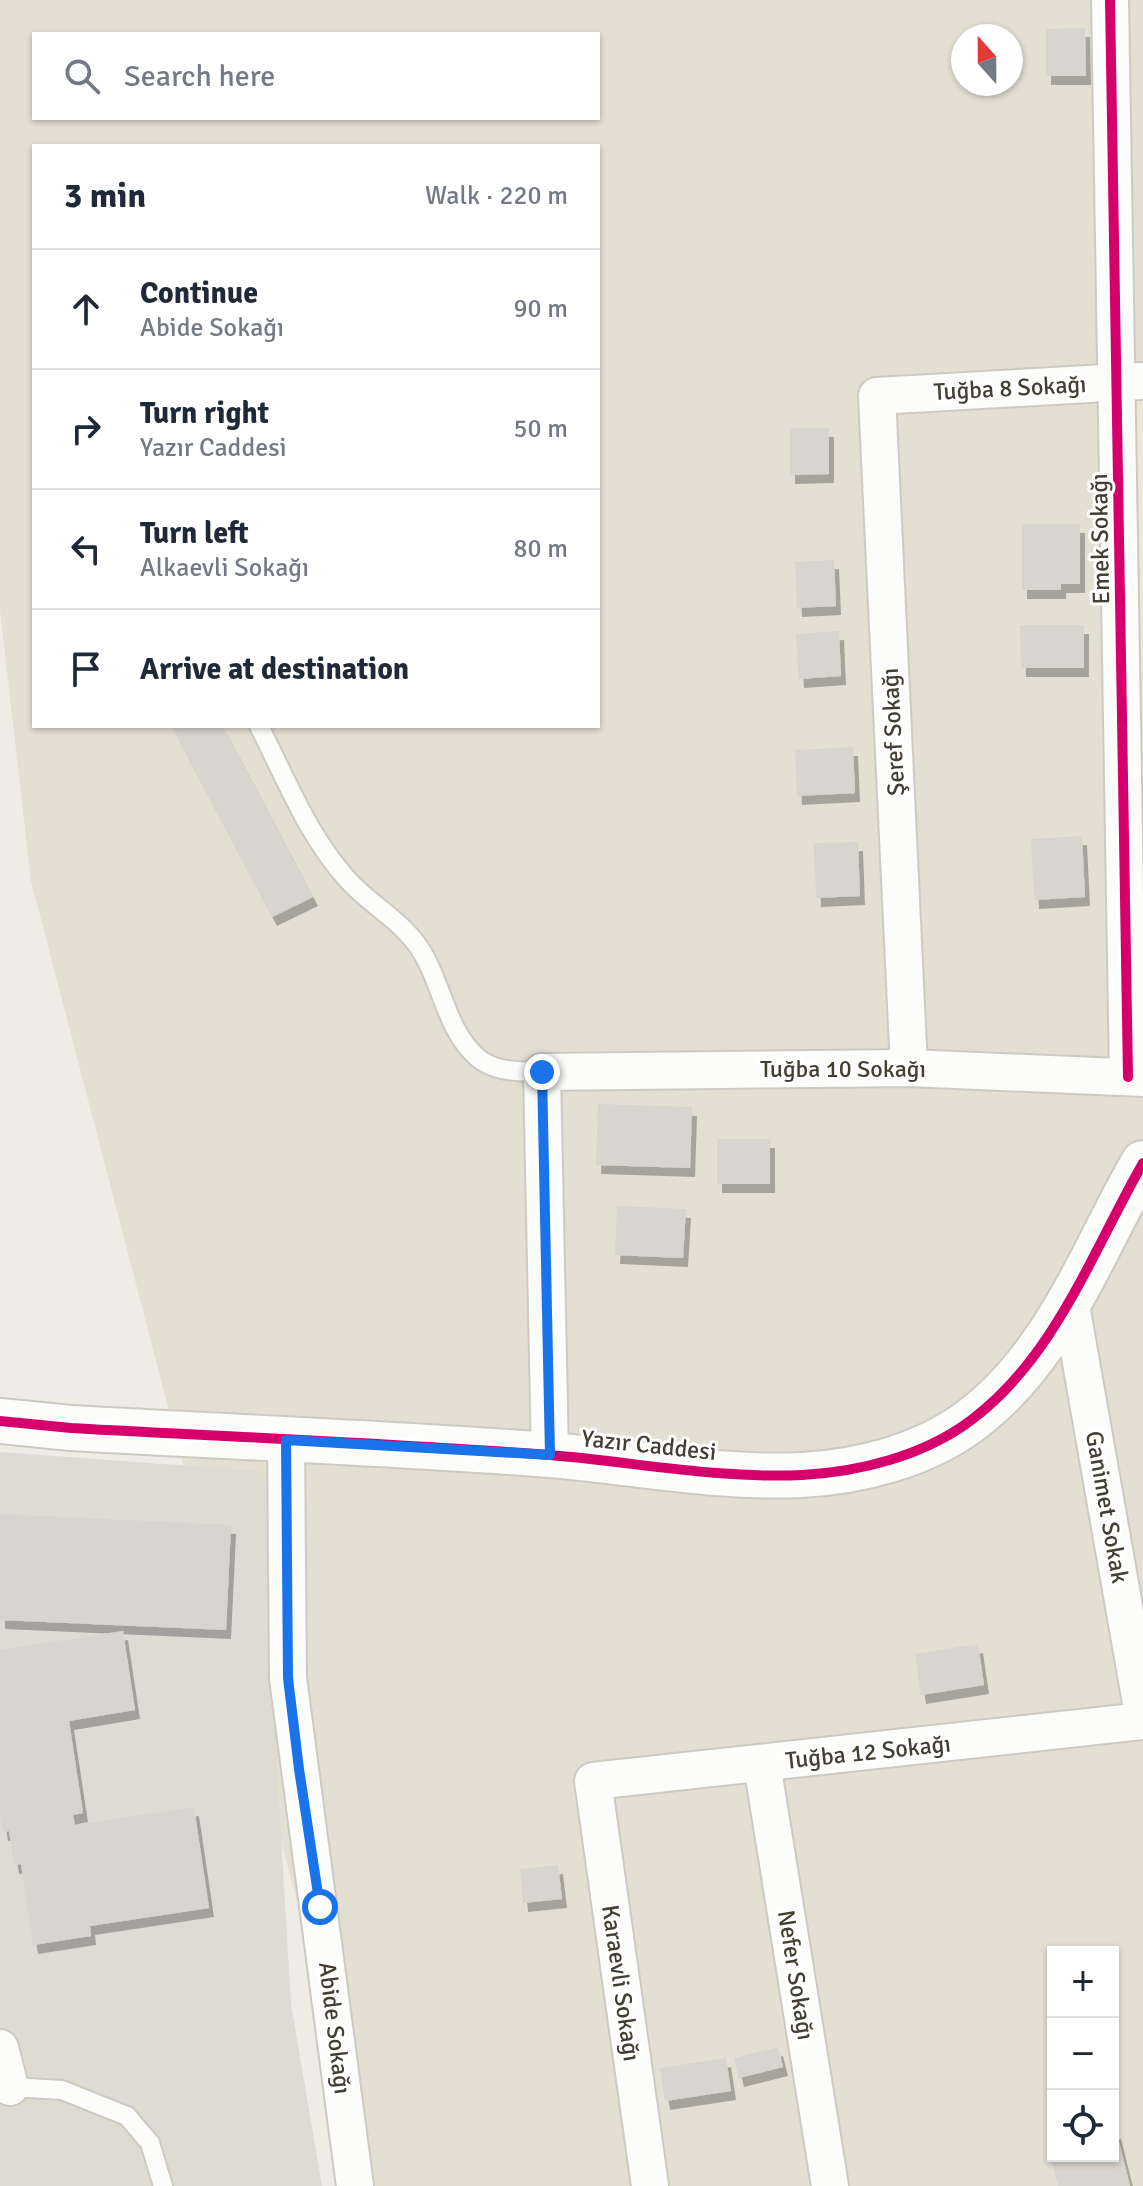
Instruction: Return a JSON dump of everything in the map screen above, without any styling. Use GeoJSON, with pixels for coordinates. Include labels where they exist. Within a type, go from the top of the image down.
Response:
{"type":"FeatureCollection","features":[{"type":"Feature","properties":{"kind":"street","name":"Emek Sokağı"},"geometry":{"type":"LineString","coordinates":[[1110,0],[1131,381],[1136,1078]]}},
{"type":"Feature","properties":{"kind":"street","name":"Tuğba 8 Sokağı"},"geometry":{"type":"LineString","coordinates":[[877,396],[1131,381]]}},
{"type":"Feature","properties":{"kind":"street","name":"Şeref Sokağı"},"geometry":{"type":"LineString","coordinates":[[877,396],[909,1068]]}},
{"type":"Feature","properties":{"kind":"street","name":"Tuğba 10 Sokağı"},"geometry":{"type":"LineString","coordinates":[[542,1072],[909,1068],[1136,1078]]}},
{"type":"Feature","properties":{"kind":"street"},"geometry":{"type":"LineString","coordinates":[[542,1072],[550,1455]]}},
{"type":"Feature","properties":{"kind":"street","name":"Yazır Caddesi"},"geometry":{"type":"LineString","coordinates":[[0,1421],[550,1455],[743,1475],[803,1475],[862,1467],[912,1452],[970,1421],[1008,1387],[1038,1352],[1070,1300],[1143,1163]]}},
{"type":"Feature","properties":{"kind":"street","name":"Ganimet Sokak"},"geometry":{"type":"LineString","coordinates":[[1070,1300],[1137,1644],[1143,1714]]}},
{"type":"Feature","properties":{"kind":"street","name":"Abide Sokağı"},"geometry":{"type":"LineString","coordinates":[[286,1440],[288,1678],[355,2186]]}},
{"type":"Feature","properties":{"kind":"street","name":"Tuğba 12 Sokağı"},"geometry":{"type":"LineString","coordinates":[[593,1781],[1143,1721]]}},
{"type":"Feature","properties":{"kind":"street","name":"Nefer Sokağı"},"geometry":{"type":"LineString","coordinates":[[762,1764],[830,2186]]}},
{"type":"Feature","properties":{"kind":"street","name":"Karaevli Sokağı"},"geometry":{"type":"LineString","coordinates":[[593,1781],[650,2186]]}},
{"type":"Feature","properties":{"kind":"street"},"geometry":{"type":"LineString","coordinates":[[0,2048],[10,2087]]}},
{"type":"Feature","properties":{"kind":"lane"},"geometry":{"type":"LineString","coordinates":[[260,728],[320,844],[347,880],[416,944],[427,960],[448,1014],[476,1057],[491,1067],[542,1072]]}},
{"type":"Feature","properties":{"kind":"lane"},"geometry":{"type":"LineString","coordinates":[[10,2087],[62,2090],[127,2116],[150,2143],[163,2186]]}},
{"type":"Feature","properties":{"kind":"shaded area"},"geometry":{"type":"Polygon","coordinates":[[[0,0],[1143,0],[1143,2186],[371,2186],[31,881],[0,610],[0,0]]]}},
{"type":"Feature","properties":{"kind":"shaded area"},"geometry":{"type":"Polygon","coordinates":[[[1133,395],[1143,395],[1143,788],[1133,395]]]}},
{"type":"Feature","properties":{"kind":"shaded area"},"geometry":{"type":"Polygon","coordinates":[[[0,1452],[260,1471],[281,1500],[277,1770],[291,2004],[322,2186],[0,2186],[0,1452]]]}},
{"type":"Feature","properties":{"kind":"building"},"geometry":{"type":"Polygon","coordinates":[[[1085,28],[1086,76],[1046,76],[1046,29],[1085,28]]]}},
{"type":"Feature","properties":{"kind":"building"},"geometry":{"type":"Polygon","coordinates":[[[790,428],[829,428],[829,474],[790,475],[790,428]]]}},
{"type":"Feature","properties":{"kind":"building"},"geometry":{"type":"Polygon","coordinates":[[[1022,524],[1080,524],[1080,584],[1061,584],[1061,590],[1022,590],[1022,524]]]}},
{"type":"Feature","properties":{"kind":"building"},"geometry":{"type":"Polygon","coordinates":[[[834,560],[836,606],[797,608],[795,562],[834,560]]]}},
{"type":"Feature","properties":{"kind":"building"},"geometry":{"type":"Polygon","coordinates":[[[1020,625],[1084,625],[1084,668],[1021,668],[1020,625]]]}},
{"type":"Feature","properties":{"kind":"building"},"geometry":{"type":"Polygon","coordinates":[[[839,631],[841,676],[799,679],[796,634],[839,631]]]}},
{"type":"Feature","properties":{"kind":"building"},"geometry":{"type":"Polygon","coordinates":[[[172,728],[224,728],[313,897],[272,917],[172,728]]]}},
{"type":"Feature","properties":{"kind":"building"},"geometry":{"type":"Polygon","coordinates":[[[853,747],[855,793],[797,796],[795,750],[853,747]]]}},
{"type":"Feature","properties":{"kind":"building"},"geometry":{"type":"Polygon","coordinates":[[[1082,836],[1085,897],[1034,900],[1031,839],[1082,836]]]}},
{"type":"Feature","properties":{"kind":"building"},"geometry":{"type":"Polygon","coordinates":[[[858,842],[860,896],[816,898],[814,843],[858,842]]]}},
{"type":"Feature","properties":{"kind":"building"},"geometry":{"type":"Polygon","coordinates":[[[598,1104],[692,1107],[690,1168],[596,1165],[598,1104]]]}},
{"type":"Feature","properties":{"kind":"building"},"geometry":{"type":"Polygon","coordinates":[[[717,1139],[770,1139],[770,1184],[717,1184],[717,1139]]]}},
{"type":"Feature","properties":{"kind":"building"},"geometry":{"type":"Polygon","coordinates":[[[617,1206],[686,1209],[683,1258],[615,1255],[617,1206]]]}},
{"type":"Feature","properties":{"kind":"building"},"geometry":{"type":"Polygon","coordinates":[[[0,1514],[231,1525],[226,1630],[0,1620],[0,1514]]]}},
{"type":"Feature","properties":{"kind":"building"},"geometry":{"type":"Polygon","coordinates":[[[123,1631],[135,1710],[69,1721],[83,1813],[73,1815],[75,1825],[194,1807],[209,1908],[90,1926],[91,1936],[33,1945],[21,1864],[14,1865],[9,1831],[3,1832],[0,1812],[0,1650],[123,1631]]]}},
{"type":"Feature","properties":{"kind":"building"},"geometry":{"type":"Polygon","coordinates":[[[978,1644],[984,1685],[921,1695],[915,1654],[978,1644]]]}},
{"type":"Feature","properties":{"kind":"building"},"geometry":{"type":"Polygon","coordinates":[[[558,1865],[562,1899],[523,1903],[520,1869],[558,1865]]]}},
{"type":"Feature","properties":{"kind":"building"},"geometry":{"type":"Polygon","coordinates":[[[778,2047],[783,2067],[739,2078],[734,2058],[778,2047]]]}},
{"type":"Feature","properties":{"kind":"building"},"geometry":{"type":"Polygon","coordinates":[[[726,2058],[731,2091],[665,2101],[660,2068],[726,2058]]]}},
{"type":"Feature","properties":{"kind":"building"},"geometry":{"type":"Polygon","coordinates":[[[1119,2142],[1130,2186],[1058,2186],[1052,2162],[1119,2162],[1119,2142]]]}},
{"type":"Feature","properties":{"kind":"cycle path"},"geometry":{"type":"LineString","coordinates":[[1110,0],[1128,1077]]}},
{"type":"Feature","properties":{"kind":"cycle path"},"geometry":{"type":"LineString","coordinates":[[0,1421],[71,1428],[550,1455],[739,1475],[802,1475],[868,1466],[911,1453],[952,1433],[1000,1395],[1026,1367],[1069,1302],[1143,1163]]}},
{"type":"Feature","properties":{"kind":"route"},"geometry":{"type":"LineString","coordinates":[[320,1907],[288,1678],[286,1440],[550,1455],[542,1072]]}}]}
